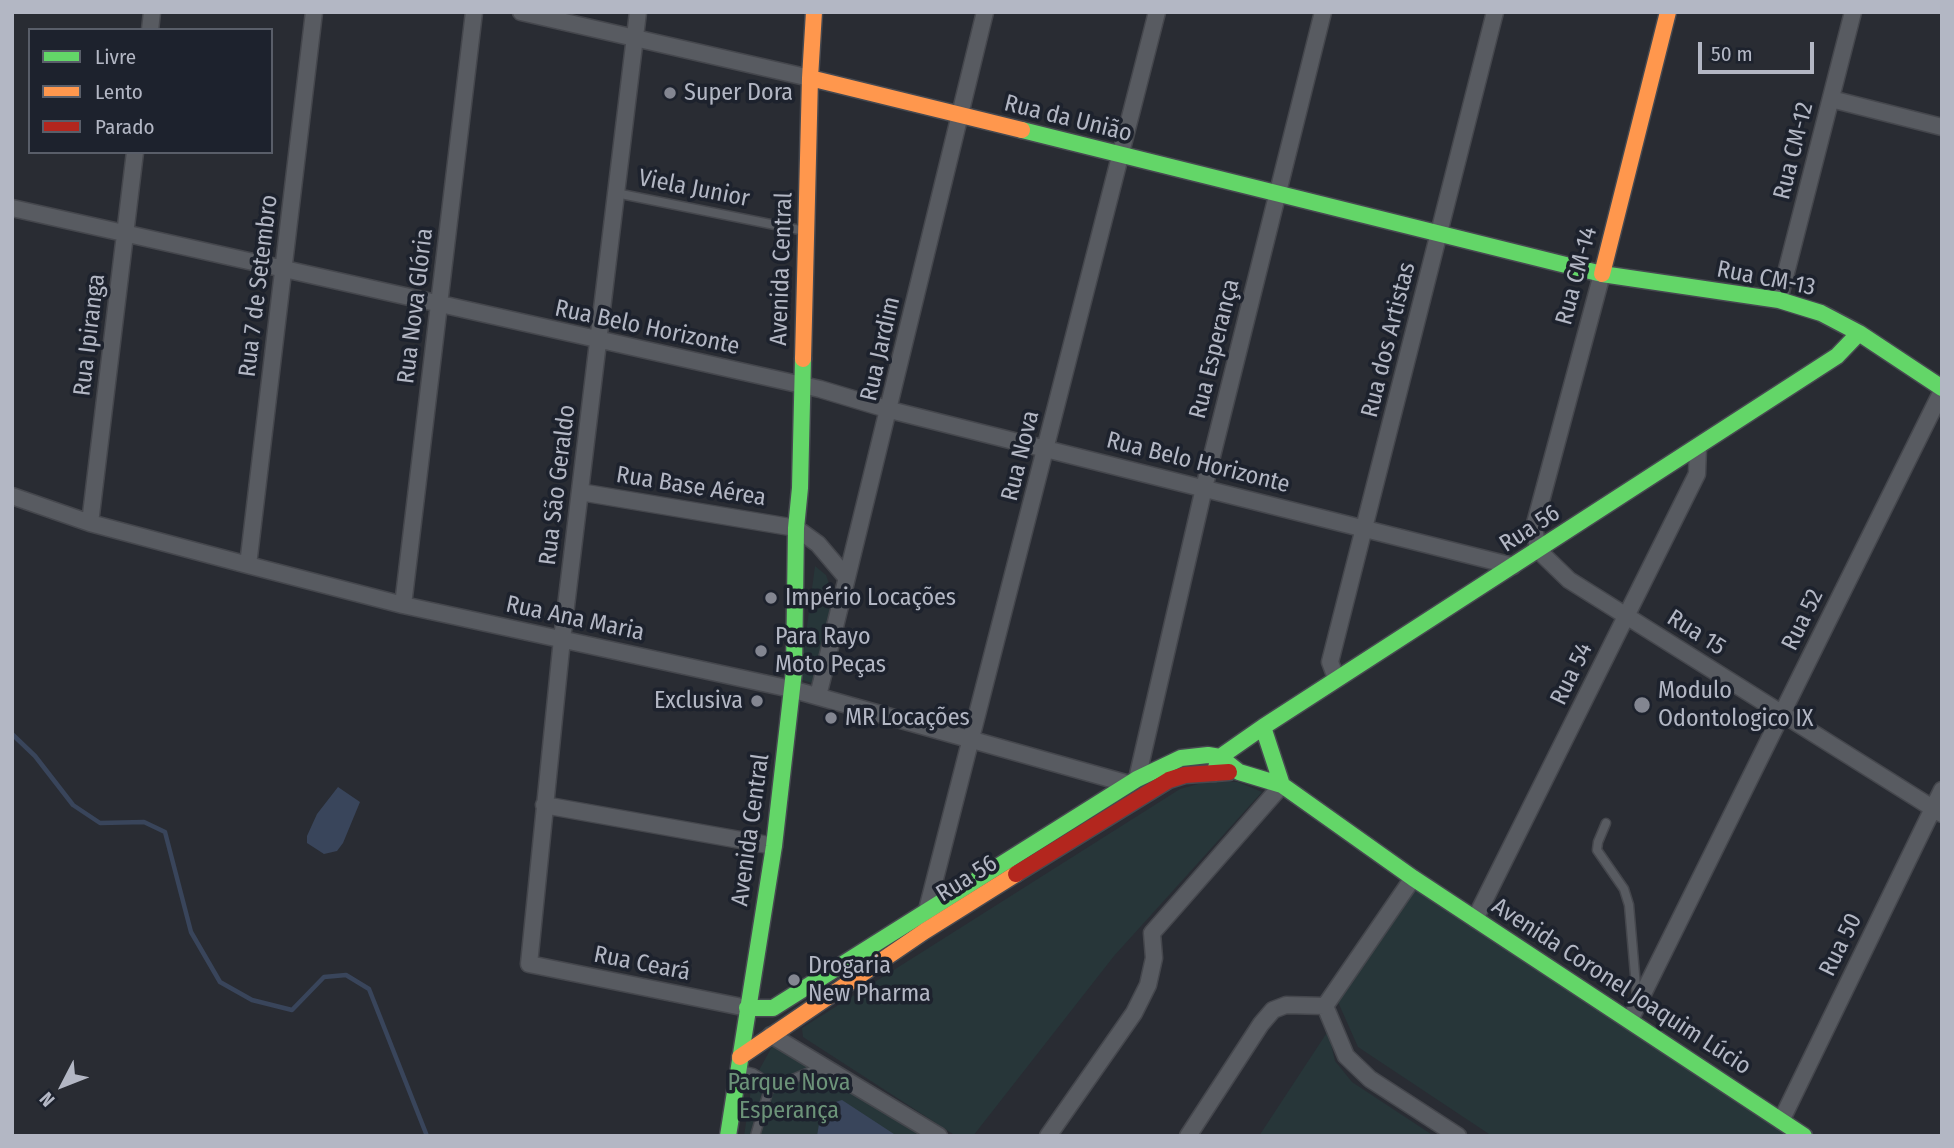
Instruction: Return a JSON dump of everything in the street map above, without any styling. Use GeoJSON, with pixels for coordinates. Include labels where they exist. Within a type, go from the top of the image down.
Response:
{"type":"FeatureCollection","features":[{"type":"Feature","properties":{"kind":"street","name":"Rua 7 de Setembro"},"geometry":{"type":"LineString","coordinates":[[248,565],[314,12]]}},
{"type":"Feature","properties":{"kind":"street","name":"Rua Nova Glória"},"geometry":{"type":"LineString","coordinates":[[403,605],[474,12]]}},
{"type":"Feature","properties":{"kind":"street","name":"Rua da União"},"geometry":{"type":"LineString","coordinates":[[522,12],[810,78],[1439,236],[1602,274]]}},
{"type":"Feature","properties":{"kind":"street","name":"Rua São Geraldo"},"geometry":{"type":"LineString","coordinates":[[528,964],[562,639],[638,12]]}},
{"type":"Feature","properties":{"kind":"street","name":"Avenida Central"},"geometry":{"type":"LineString","coordinates":[[728,1136],[774,846],[794,671],[796,528],[800,488],[814,12]]}},
{"type":"Feature","properties":{"kind":"street","name":"Rua Jardim"},"geometry":{"type":"LineString","coordinates":[[818,696],[890,410],[985,12]]}},
{"type":"Feature","properties":{"kind":"street","name":"Rua Nova"},"geometry":{"type":"LineString","coordinates":[[927,910],[1157,12]]}},
{"type":"Feature","properties":{"kind":"street","name":"Rua Esperança"},"geometry":{"type":"LineString","coordinates":[[1133,782],[1323,12]]}},
{"type":"Feature","properties":{"kind":"street","name":"Rua dos Artistas"},"geometry":{"type":"LineString","coordinates":[[1336,678],[1330,662],[1495,12]]}},
{"type":"Feature","properties":{"kind":"street","name":"Rua CM-14"},"geometry":{"type":"LineString","coordinates":[[1538,551],[1534,527],[1602,274],[1668,12]]}},
{"type":"Feature","properties":{"kind":"street","name":"Rua CM-12"},"geometry":{"type":"LineString","coordinates":[[1779,300],[1853,12]]}},
{"type":"Feature","properties":{"kind":"street"},"geometry":{"type":"LineString","coordinates":[[1830,99],[1942,127]]}},
{"type":"Feature","properties":{"kind":"street","name":"Rua Ipiranga"},"geometry":{"type":"LineString","coordinates":[[90,523],[135,154]]}},
{"type":"Feature","properties":{"kind":"street","name":"Rua Belo Horizonte"},"geometry":{"type":"LineString","coordinates":[[12,208],[802,385],[890,410],[1513,566]]}},
{"type":"Feature","properties":{"kind":"street","name":"Rua CM-13"},"geometry":{"type":"LineString","coordinates":[[1602,274],[1779,300],[1821,313],[1859,332],[1942,389]]}},
{"type":"Feature","properties":{"kind":"street","name":"Rua 56"},"geometry":{"type":"LineString","coordinates":[[747,1009],[773,1008],[1133,782],[1181,758],[1220,757],[1336,678],[1538,551],[1837,356],[1859,332]]}},
{"type":"Feature","properties":{"kind":"street","name":"Rua 52"},"geometry":{"type":"LineString","coordinates":[[1630,1020],[1942,389]]}},
{"type":"Feature","properties":{"kind":"street","name":"Rua 54"},"geometry":{"type":"LineString","coordinates":[[1475,919],[1697,474],[1698,447]]}},
{"type":"Feature","properties":{"kind":"street","name":"Rua Base Aérea"},"geometry":{"type":"LineString","coordinates":[[580,492],[796,528]]}},
{"type":"Feature","properties":{"kind":"street","name":"Rua Ana Maria"},"geometry":{"type":"LineString","coordinates":[[12,496],[90,523],[403,605],[791,689],[1133,782]]}},
{"type":"Feature","properties":{"kind":"street"},"geometry":{"type":"LineString","coordinates":[[796,528],[818,544],[846,577]]}},
{"type":"Feature","properties":{"kind":"street","name":"Rua 15"},"geometry":{"type":"LineString","coordinates":[[1538,551],[1569,580],[1937,811]]}},
{"type":"Feature","properties":{"kind":"street"},"geometry":{"type":"LineString","coordinates":[[1048,1136],[1134,1013],[1147,985],[1154,958],[1152,933],[1282,785],[1263,727]]}},
{"type":"Feature","properties":{"kind":"street"},"geometry":{"type":"LineString","coordinates":[[1214,773],[1220,757]]}},
{"type":"Feature","properties":{"kind":"street","name":"Avenida Coronel Joaquim Lúcio"},"geometry":{"type":"LineString","coordinates":[[1220,757],[1239,772]]}},
{"type":"Feature","properties":{"kind":"street","name":"Avenida Coronel Joaquim Lúcio"},"geometry":{"type":"LineString","coordinates":[[1214,773],[1239,772],[1282,785],[1475,919],[1804,1136]]}},
{"type":"Feature","properties":{"kind":"street","name":"Rua 56"},"geometry":{"type":"LineString","coordinates":[[739,1063],[771,1035],[925,931],[1169,779],[1214,773]]}},
{"type":"Feature","properties":{"kind":"street","name":"Rua 50"},"geometry":{"type":"LineString","coordinates":[[1781,1121],[1937,811],[1942,790]]}},
{"type":"Feature","properties":{"kind":"street"},"geometry":{"type":"LineString","coordinates":[[544,805],[774,846]]}},
{"type":"Feature","properties":{"kind":"street"},"geometry":{"type":"LineString","coordinates":[[1325,1006],[1413,877]]}},
{"type":"Feature","properties":{"kind":"street","name":"Rua Ceará"},"geometry":{"type":"LineString","coordinates":[[528,964],[747,1009]]}},
{"type":"Feature","properties":{"kind":"street"},"geometry":{"type":"LineString","coordinates":[[1188,1136],[1261,1024],[1273,1010],[1286,1005],[1325,1006]]}},
{"type":"Feature","properties":{"kind":"street"},"geometry":{"type":"LineString","coordinates":[[1325,1006],[1346,1056],[1362,1072],[1458,1136]]}},
{"type":"Feature","properties":{"kind":"street"},"geometry":{"type":"LineString","coordinates":[[771,1035],[939,1136]]}},
{"type":"Feature","properties":{"kind":"lane","name":"Viela Junior"},"geometry":{"type":"LineString","coordinates":[[616,193],[806,231]]}},
{"type":"Feature","properties":{"kind":"lane"},"geometry":{"type":"LineString","coordinates":[[1606,823],[1597,850],[1624,889],[1629,905],[1638,1005]]}},
{"type":"Feature","properties":{"kind":"lane"},"geometry":{"type":"LineString","coordinates":[[739,1063],[761,1078],[769,1089]]}},
{"type":"Feature","properties":{"kind":"lane"},"geometry":{"type":"LineString","coordinates":[[755,1136],[769,1089],[822,1066]]}},
{"type":"Feature","properties":{"kind":"green space"},"geometry":{"type":"Polygon","coordinates":[[[815,566],[826,575],[834,598],[812,683],[800,679],[815,566]]]}},
{"type":"Feature","properties":{"kind":"green space"},"geometry":{"type":"Polygon","coordinates":[[[1209,781],[1238,782],[1262,792],[1114,956],[973,1136],[956,1136],[803,1037],[802,1028],[1180,789],[1209,781]]]}},
{"type":"Feature","properties":{"kind":"green space"},"geometry":{"type":"Polygon","coordinates":[[[1417,884],[1794,1136],[1492,1136],[1358,1047],[1338,1002],[1417,884]]]}},
{"type":"Feature","properties":{"kind":"green space"},"geometry":{"type":"Polygon","coordinates":[[[1328,1031],[1335,1061],[1352,1082],[1434,1136],[1259,1136],[1328,1031]]]}},
{"type":"Feature","properties":{"kind":"green space","name":"Parque Nova Esperança"},"geometry":{"type":"Polygon","coordinates":[[[775,1041],[929,1136],[744,1136],[752,1083],[775,1041]]]}},
{"type":"Feature","properties":{"kind":"water"},"geometry":{"type":"Polygon","coordinates":[[[338,787],[360,802],[343,843],[337,851],[324,854],[307,843],[307,836],[317,814],[338,787]]]}},
{"type":"Feature","properties":{"kind":"water"},"geometry":{"type":"Polygon","coordinates":[[[842,1100],[897,1136],[817,1136],[820,1118],[829,1104],[842,1100]]]}},
{"type":"Feature","properties":{"kind":"waterway"},"geometry":{"type":"LineString","coordinates":[[12,734],[35,756],[73,805],[100,823],[144,822],[165,832],[191,932],[220,982],[252,1000],[292,1010],[324,977],[346,975],[369,989],[427,1136]]}},
{"type":"Feature","properties":{"kind":"traffic: fast"},"geometry":{"type":"LineString","coordinates":[[1022,130],[1602,274],[1779,300],[1821,313],[1859,333],[1942,388]]}},
{"type":"Feature","properties":{"kind":"traffic: fast"},"geometry":{"type":"LineString","coordinates":[[1214,773],[1220,757],[1263,727],[1837,356],[1859,333]]}},
{"type":"Feature","properties":{"kind":"traffic: fast"},"geometry":{"type":"LineString","coordinates":[[728,1136],[774,846],[794,671],[796,528],[800,488],[803,359]]}},
{"type":"Feature","properties":{"kind":"traffic: fast"},"geometry":{"type":"LineString","coordinates":[[1263,727],[1282,785]]}},
{"type":"Feature","properties":{"kind":"traffic: fast"},"geometry":{"type":"LineString","coordinates":[[747,1008],[773,1008],[1137,779],[1181,758],[1208,755],[1220,757]]}},
{"type":"Feature","properties":{"kind":"traffic: fast"},"geometry":{"type":"LineString","coordinates":[[1220,757],[1239,772],[1282,785],[1413,878],[1804,1136]]}},
{"type":"Feature","properties":{"kind":"traffic: slow"},"geometry":{"type":"LineString","coordinates":[[803,359],[814,12]]}},
{"type":"Feature","properties":{"kind":"traffic: slow"},"geometry":{"type":"LineString","coordinates":[[1602,274],[1668,12]]}},
{"type":"Feature","properties":{"kind":"traffic: slow"},"geometry":{"type":"LineString","coordinates":[[810,78],[1022,130]]}},
{"type":"Feature","properties":{"kind":"traffic: slow"},"geometry":{"type":"LineString","coordinates":[[740,1057],[925,931],[1016,874]]}},
{"type":"Feature","properties":{"kind":"traffic: jam"},"geometry":{"type":"LineString","coordinates":[[1016,874],[1169,780],[1185,775],[1229,772]]}},
{"type":"Feature","properties":{"kind":"place","name":"Super Dora"},"geometry":{"type":"Point","coordinates":[670,93]}},
{"type":"Feature","properties":{"kind":"place","name":"Império Locações"},"geometry":{"type":"Point","coordinates":[771,598]}},
{"type":"Feature","properties":{"kind":"place","name":"Para Rayo Moto Peças"},"geometry":{"type":"Point","coordinates":[761,651]}},
{"type":"Feature","properties":{"kind":"place","name":"Exclusiva"},"geometry":{"type":"Point","coordinates":[757,701]}},
{"type":"Feature","properties":{"kind":"place","name":"Modulo Odontologico IX"},"geometry":{"type":"Point","coordinates":[1642,705]}},
{"type":"Feature","properties":{"kind":"place","name":"MR Locações"},"geometry":{"type":"Point","coordinates":[831,718]}},
{"type":"Feature","properties":{"kind":"place","name":"Drogaria New Pharma"},"geometry":{"type":"Point","coordinates":[794,980]}}]}
